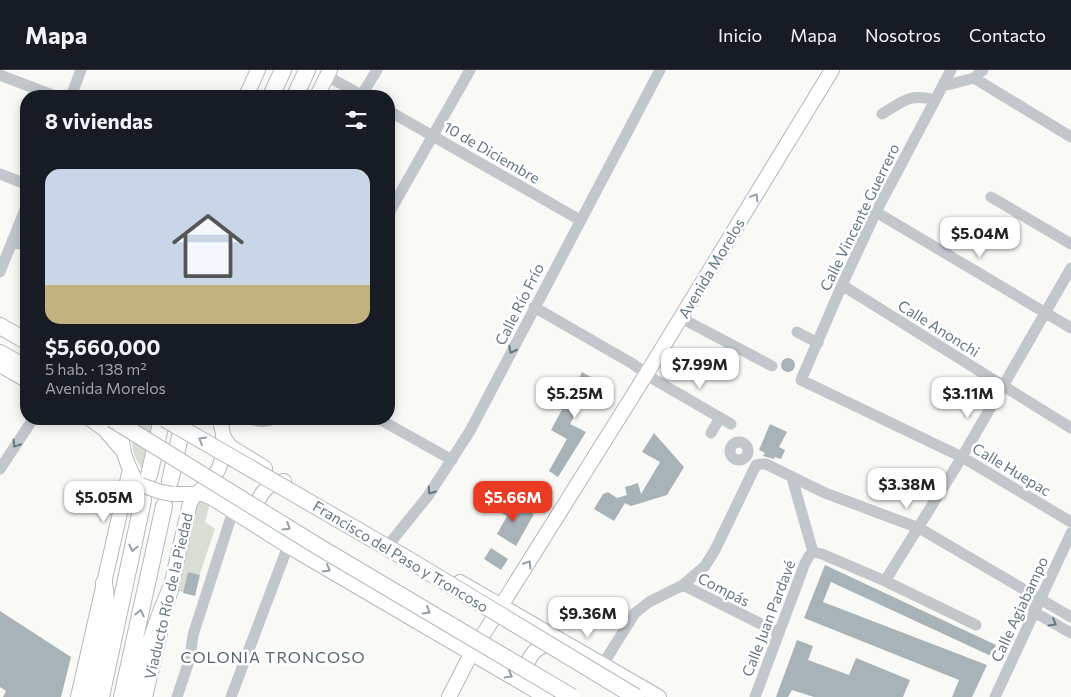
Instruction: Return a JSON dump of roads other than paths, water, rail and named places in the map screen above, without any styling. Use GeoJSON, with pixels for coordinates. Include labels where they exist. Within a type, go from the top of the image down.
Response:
{"type":"FeatureCollection","features":[{"type":"Feature","properties":{"kind":"highway"},"geometry":{"type":"LineString","coordinates":[[297,90],[307,70]]}},
{"type":"Feature","properties":{"kind":"highway"},"geometry":{"type":"LineString","coordinates":[[302,90],[307,70]]}},
{"type":"Feature","properties":{"kind":"highway"},"geometry":{"type":"LineString","coordinates":[[269,90],[281,74]]}},
{"type":"Feature","properties":{"kind":"highway"},"geometry":{"type":"LineString","coordinates":[[274,90],[281,74]]}},
{"type":"Feature","properties":{"kind":"highway"},"geometry":{"type":"LineString","coordinates":[[0,326],[20,338]]}},
{"type":"Feature","properties":{"kind":"highway"},"geometry":{"type":"LineString","coordinates":[[0,352],[20,364]]}},
{"type":"Feature","properties":{"kind":"highway"},"geometry":{"type":"LineString","coordinates":[[122,425],[319,546],[572,697]]}},
{"type":"Feature","properties":{"kind":"highway"},"geometry":{"type":"LineString","coordinates":[[101,697],[145,487],[161,425]]}},
{"type":"Feature","properties":{"kind":"highway","name":"Francisco del Paso y Troncoso"},"geometry":{"type":"LineString","coordinates":[[173,425],[409,560],[636,697]]}},
{"type":"Feature","properties":{"kind":"highway","name":"Viaducto Río de la Piedad"},"geometry":{"type":"LineString","coordinates":[[122,697],[183,425]]}},
{"type":"Feature","properties":{"kind":"highway"},"geometry":{"type":"LineString","coordinates":[[88,697],[106,613],[107,596],[104,583]]}},
{"type":"Feature","properties":{"kind":"highway"},"geometry":{"type":"LineString","coordinates":[[134,697],[157,619],[170,590]]}},
{"type":"Feature","properties":{"kind":"main road"},"geometry":{"type":"LineString","coordinates":[[249,90],[258,70]]}},
{"type":"Feature","properties":{"kind":"main road","name":"Avenida Morelos"},"geometry":{"type":"LineString","coordinates":[[449,697],[472,654],[681,318],[832,70]]}},
{"type":"Feature","properties":{"kind":"main road"},"geometry":{"type":"LineString","coordinates":[[320,90],[328,73]]}},
{"type":"Feature","properties":{"kind":"main road"},"geometry":{"type":"LineString","coordinates":[[0,318],[20,330]]}},
{"type":"Feature","properties":{"kind":"main road"},"geometry":{"type":"LineString","coordinates":[[0,365],[20,377]]}},
{"type":"Feature","properties":{"kind":"main road"},"geometry":{"type":"LineString","coordinates":[[78,697],[104,583],[127,460],[104,429],[98,425]]}},
{"type":"Feature","properties":{"kind":"main road"},"geometry":{"type":"LineString","coordinates":[[123,425],[121,436],[127,460],[134,478],[145,487],[169,493],[207,495],[288,546],[546,697]]}},
{"type":"Feature","properties":{"kind":"main road","name":"Viaducto Río de la Piedad"},"geometry":{"type":"LineString","coordinates":[[145,697],[188,508],[194,493],[209,483],[217,471],[223,456],[224,438],[221,425]]}},
{"type":"Feature","properties":{"kind":"main road","name":"Francisco del Paso y Troncoso"},"geometry":{"type":"LineString","coordinates":[[224,438],[231,447],[390,543],[502,605],[659,697]]}},
{"type":"Feature","properties":{"kind":"main road"},"geometry":{"type":"LineString","coordinates":[[262,529],[257,511],[260,495],[272,484],[287,481]]}},
{"type":"Feature","properties":{"kind":"main road"},"geometry":{"type":"LineString","coordinates":[[532,688],[527,674],[530,659],[542,647],[559,640]]}},
{"type":"Feature","properties":{"kind":"street"},"geometry":{"type":"LineString","coordinates":[[73,90],[81,70]]}},
{"type":"Feature","properties":{"kind":"street"},"geometry":{"type":"LineString","coordinates":[[365,90],[377,70]]}},
{"type":"Feature","properties":{"kind":"street"},"geometry":{"type":"LineString","coordinates":[[395,203],[470,70]]}},
{"type":"Feature","properties":{"kind":"street","name":"Calle Río Frío"},"geometry":{"type":"LineString","coordinates":[[390,543],[428,496],[478,416],[660,70]]}},
{"type":"Feature","properties":{"kind":"street","name":"Calle Vincente Guerrero"},"geometry":{"type":"LineString","coordinates":[[801,380],[876,212],[951,70]]}},
{"type":"Feature","properties":{"kind":"street"},"geometry":{"type":"LineString","coordinates":[[943,86],[974,78],[983,70]]}},
{"type":"Feature","properties":{"kind":"street"},"geometry":{"type":"LineString","coordinates":[[328,73],[353,90]]}},
{"type":"Feature","properties":{"kind":"street"},"geometry":{"type":"LineString","coordinates":[[0,75],[39,90]]}},
{"type":"Feature","properties":{"kind":"street"},"geometry":{"type":"LineString","coordinates":[[974,78],[1071,137]]}},
{"type":"Feature","properties":{"kind":"street"},"geometry":{"type":"LineString","coordinates":[[882,114],[911,97],[920,96],[935,100]]}},
{"type":"Feature","properties":{"kind":"street","name":"10 de Diciembre"},"geometry":{"type":"LineString","coordinates":[[395,114],[580,220]]}},
{"type":"Feature","properties":{"kind":"street"},"geometry":{"type":"LineString","coordinates":[[0,174],[20,182]]}},
{"type":"Feature","properties":{"kind":"street"},"geometry":{"type":"LineString","coordinates":[[991,197],[1071,244]]}},
{"type":"Feature","properties":{"kind":"street"},"geometry":{"type":"LineString","coordinates":[[876,212],[1071,328]]}},
{"type":"Feature","properties":{"kind":"street"},"geometry":{"type":"LineString","coordinates":[[0,272],[20,221]]}},
{"type":"Feature","properties":{"kind":"street"},"geometry":{"type":"LineString","coordinates":[[12,241],[20,244]]}},
{"type":"Feature","properties":{"kind":"street"},"geometry":{"type":"LineString","coordinates":[[885,581],[962,457],[1071,268]]}},
{"type":"Feature","properties":{"kind":"street","name":"Calle Anonchi"},"geometry":{"type":"LineString","coordinates":[[842,285],[1071,428]]}},
{"type":"Feature","properties":{"kind":"street"},"geometry":{"type":"LineString","coordinates":[[534,307],[725,421],[711,434]]}},
{"type":"Feature","properties":{"kind":"street"},"geometry":{"type":"LineString","coordinates":[[681,318],[772,366]]}},
{"type":"Feature","properties":{"kind":"street"},"geometry":{"type":"LineString","coordinates":[[797,332],[818,343]]}},
{"type":"Feature","properties":{"kind":"street","name":"Calle Huepac"},"geometry":{"type":"LineString","coordinates":[[801,380],[962,457],[1071,522]]}},
{"type":"Feature","properties":{"kind":"street"},"geometry":{"type":"LineString","coordinates":[[0,469],[29,425]]}},
{"type":"Feature","properties":{"kind":"street"},"geometry":{"type":"LineString","coordinates":[[390,425],[452,460]]}},
{"type":"Feature","properties":{"kind":"street"},"geometry":{"type":"LineString","coordinates":[[744,458],[858,506],[919,528],[1071,618]]}},
{"type":"Feature","properties":{"kind":"street"},"geometry":{"type":"LineString","coordinates":[[603,664],[635,613],[649,602],[683,585],[705,566],[761,465]]}},
{"type":"Feature","properties":{"kind":"street","name":"Calle Juan Pardavé"},"geometry":{"type":"LineString","coordinates":[[792,478],[813,552]]}},
{"type":"Feature","properties":{"kind":"street"},"geometry":{"type":"LineString","coordinates":[[177,697],[190,658],[193,634],[233,511]]}},
{"type":"Feature","properties":{"kind":"street","name":"Calle Agiabampo"},"geometry":{"type":"LineString","coordinates":[[995,697],[1071,533]]}},
{"type":"Feature","properties":{"kind":"street"},"geometry":{"type":"LineString","coordinates":[[231,697],[288,546]]}},
{"type":"Feature","properties":{"kind":"street","name":"Calle Juan Pardavé"},"geometry":{"type":"LineString","coordinates":[[813,552],[822,554],[885,581],[976,625]]}},
{"type":"Feature","properties":{"kind":"street","name":"Calle Juan Pardavé"},"geometry":{"type":"LineString","coordinates":[[755,697],[805,563],[808,556],[813,552]]}},
{"type":"Feature","properties":{"kind":"street","name":"Compás"},"geometry":{"type":"LineString","coordinates":[[683,585],[779,634]]}},
{"type":"Feature","properties":{"kind":"street"},"geometry":{"type":"LineString","coordinates":[[1028,593],[1034,612],[1071,633]]}},
{"type":"Feature","properties":{"kind":"district","name":"COLONIA TRONCOSO"},"geometry":{"type":"Point","coordinates":[273,656]}}]}
